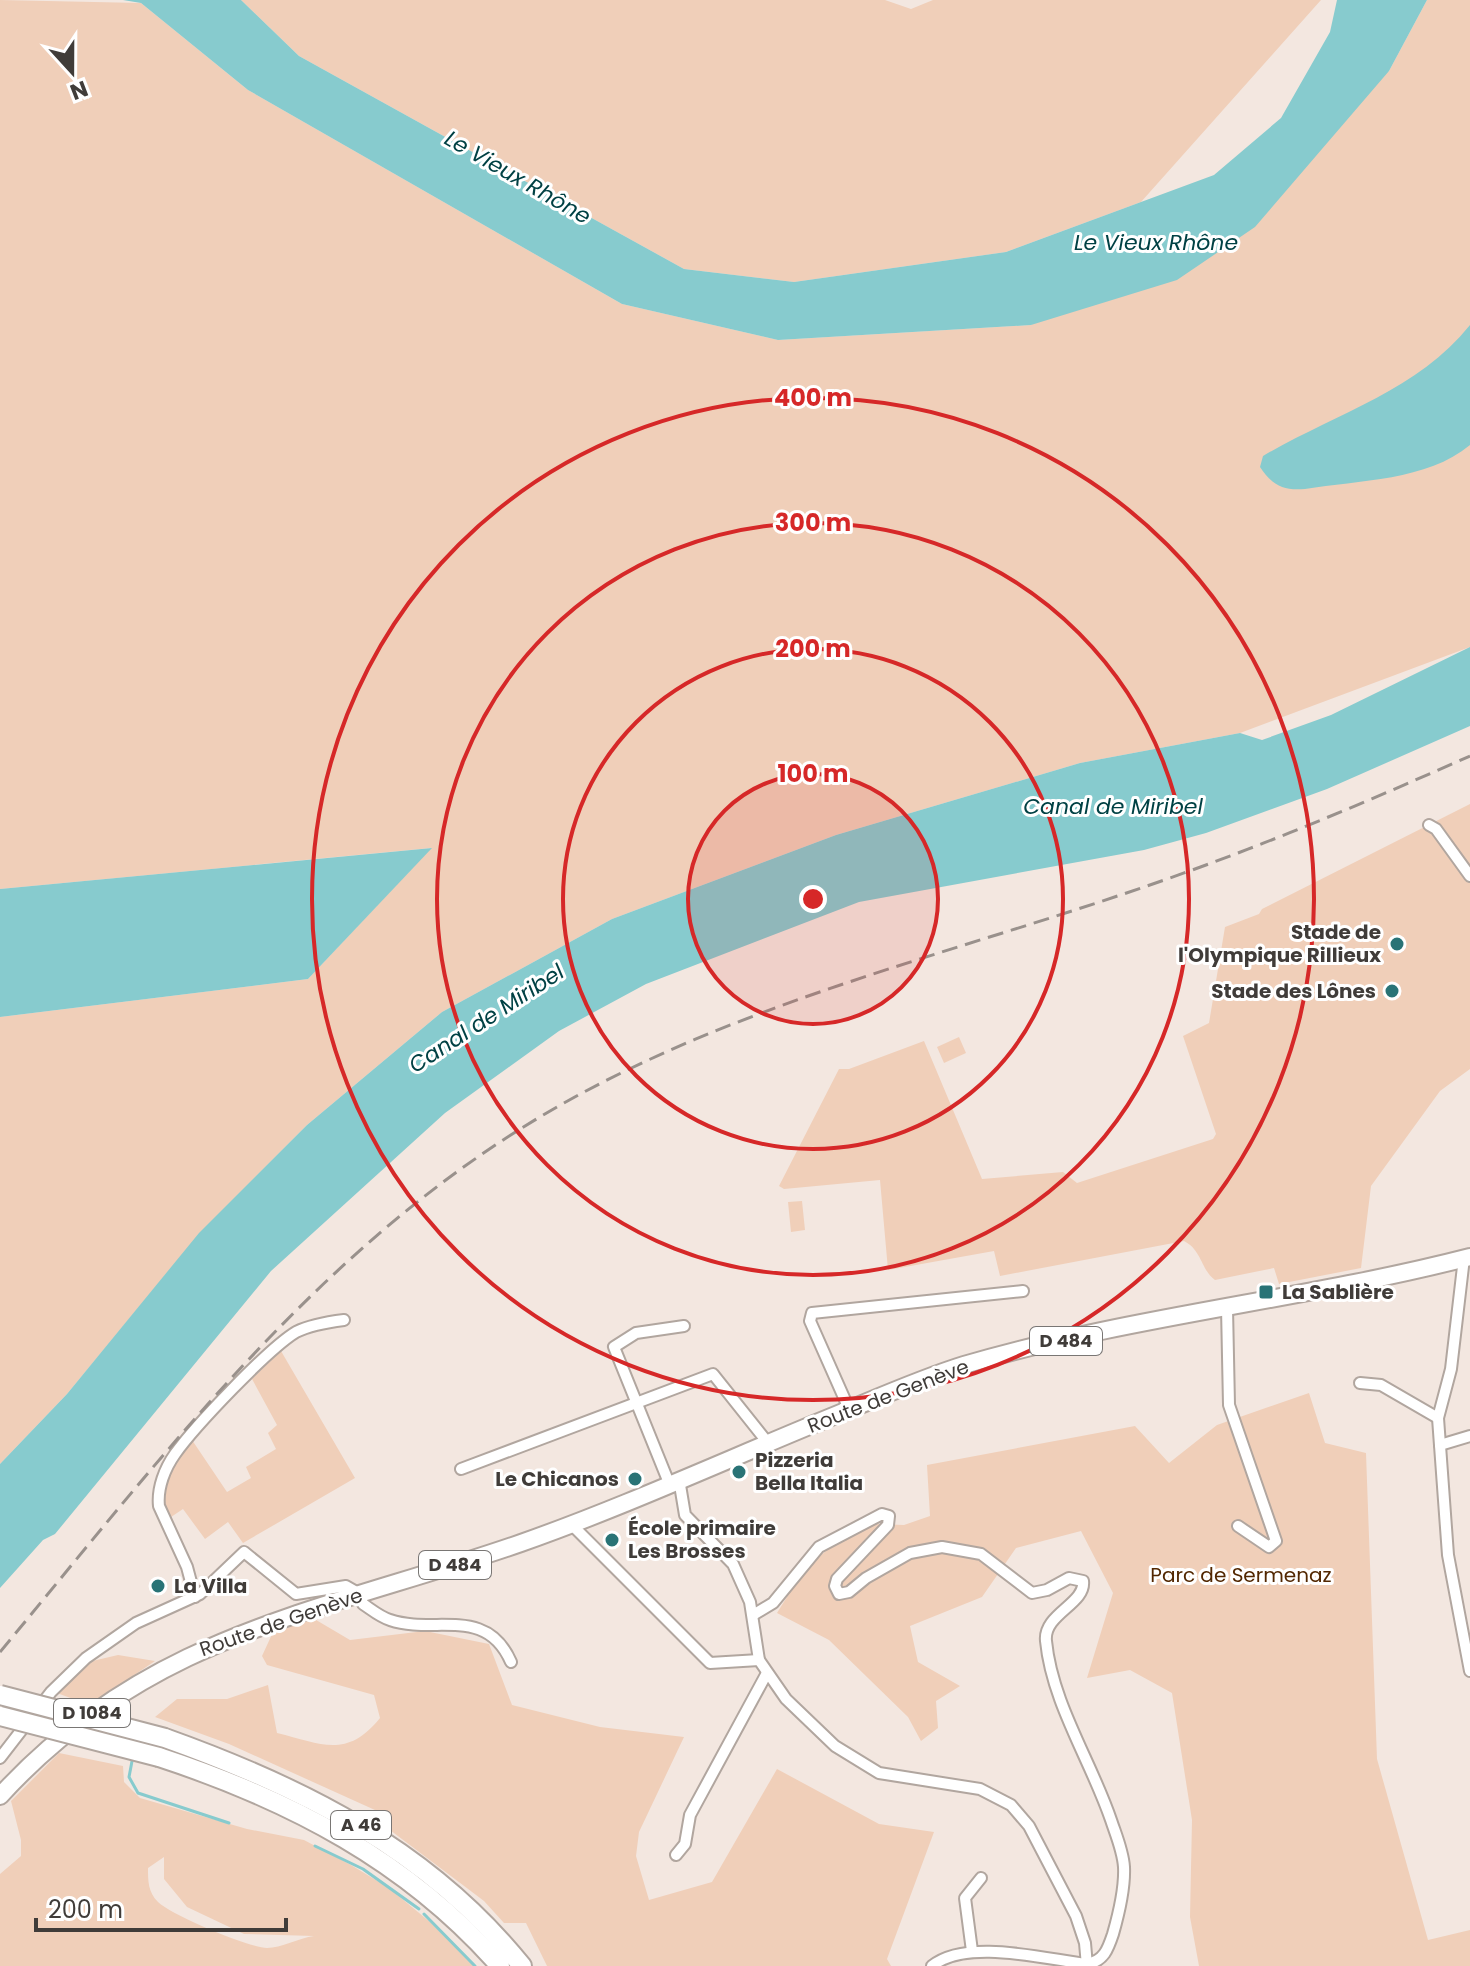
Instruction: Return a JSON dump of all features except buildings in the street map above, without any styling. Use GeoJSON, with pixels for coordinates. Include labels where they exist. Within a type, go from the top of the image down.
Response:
{"type":"FeatureCollection","features":[{"type":"Feature","properties":{"kind":"highway","name":"A 46"},"geometry":{"type":"LineString","coordinates":[[0,1695],[165,1738],[296,1791],[393,1845],[475,1913],[522,1966]]}},
{"type":"Feature","properties":{"kind":"highway","name":"A 46"},"geometry":{"type":"LineString","coordinates":[[0,1716],[159,1757],[260,1794],[364,1848],[434,1899],[500,1966]]}},
{"type":"Feature","properties":{"kind":"main road","name":"Route de Genève"},"geometry":{"type":"LineString","coordinates":[[0,1796],[68,1729],[138,1681],[198,1650],[265,1623],[470,1561],[571,1524],[849,1409],[966,1365],[1468,1257]]}},
{"type":"Feature","properties":{"kind":"street"},"geometry":{"type":"LineString","coordinates":[[1429,825],[1436,829],[1470,876]]}},
{"type":"Feature","properties":{"kind":"street"},"geometry":{"type":"LineString","coordinates":[[1468,1257],[1465,1306],[1438,1418],[1448,1555],[1470,1671]]}},
{"type":"Feature","properties":{"kind":"street"},"geometry":{"type":"LineString","coordinates":[[849,1409],[810,1321],[812,1313],[1023,1291]]}},
{"type":"Feature","properties":{"kind":"street"},"geometry":{"type":"LineString","coordinates":[[1227,1308],[1229,1405],[1276,1541],[1269,1547],[1238,1526]]}},
{"type":"Feature","properties":{"kind":"street"},"geometry":{"type":"LineString","coordinates":[[195,1597],[187,1567],[159,1506],[158,1495],[167,1468],[183,1445],[280,1344],[300,1330],[344,1320]]}},
{"type":"Feature","properties":{"kind":"street"},"geometry":{"type":"LineString","coordinates":[[684,1326],[628,1336],[613,1351],[674,1481],[685,1515],[733,1564],[753,1615],[759,1660],[767,1673],[786,1699],[857,1763],[879,1773],[980,1789],[1011,1805],[1029,1826],[1076,1916],[1087,1965]]}},
{"type":"Feature","properties":{"kind":"street"},"geometry":{"type":"LineString","coordinates":[[461,1469],[713,1374],[768,1443]]}},
{"type":"Feature","properties":{"kind":"street"},"geometry":{"type":"LineString","coordinates":[[1360,1383],[1381,1385],[1438,1418]]}},
{"type":"Feature","properties":{"kind":"street"},"geometry":{"type":"LineString","coordinates":[[1440,1445],[1470,1436]]}},
{"type":"Feature","properties":{"kind":"street"},"geometry":{"type":"LineString","coordinates":[[753,1615],[773,1603],[810,1554],[832,1538],[882,1514],[889,1516],[888,1525],[837,1579],[835,1586],[839,1594],[849,1592],[910,1553],[942,1547],[981,1554],[1032,1593],[1047,1590],[1069,1578],[1083,1581],[1081,1591],[1050,1624],[1045,1639],[1060,1696],[1104,1799],[1124,1867],[1116,1922],[1108,1948],[1097,1962],[1087,1965],[972,1951],[942,1958],[932,1966]]}},
{"type":"Feature","properties":{"kind":"street"},"geometry":{"type":"LineString","coordinates":[[571,1524],[710,1663],[759,1660]]}},
{"type":"Feature","properties":{"kind":"street"},"geometry":{"type":"LineString","coordinates":[[0,1758],[51,1692],[86,1658],[136,1623],[195,1597],[244,1552],[299,1596],[346,1586],[360,1594],[363,1604],[390,1620],[486,1632],[502,1643],[511,1662]]}},
{"type":"Feature","properties":{"kind":"street"},"geometry":{"type":"LineString","coordinates":[[676,1855],[685,1844],[690,1815],[767,1673]]}},
{"type":"Feature","properties":{"kind":"street"},"geometry":{"type":"LineString","coordinates":[[972,1951],[965,1898],[981,1878]]}},
{"type":"Feature","properties":{"kind":"green space"},"geometry":{"type":"Polygon","coordinates":[[[0,0],[141,3],[248,90],[622,304],[778,340],[1031,325],[1389,71],[1427,0],[1470,0],[1470,647],[1240,733],[1080,763],[836,835],[612,919],[442,1012],[307,1125],[200,1233],[67,1394],[0,1464],[0,1017],[308,979],[431,848],[0,889],[0,0]]]}},
{"type":"Feature","properties":{"kind":"green space"},"geometry":{"type":"Polygon","coordinates":[[[241,0],[885,0],[911,9],[933,0],[1321,0],[1141,202],[1006,252],[794,282],[684,269],[299,56],[241,0]]]}},
{"type":"Feature","properties":{"kind":"green space"},"geometry":{"type":"Polygon","coordinates":[[[1470,804],[1470,1069],[1440,1091],[1371,1186],[1361,1268],[1279,1284],[1274,1268],[1215,1280],[1194,1249],[1184,1241],[1000,1276],[994,1251],[888,1270],[880,1180],[784,1189],[779,1186],[839,1069],[849,1069],[924,1041],[982,1179],[1063,1172],[1077,1183],[1213,1139],[1216,1134],[1183,1036],[1209,1023],[1225,927],[1259,914],[1262,909],[1470,804]]]}},
{"type":"Feature","properties":{"kind":"green space"},"geometry":{"type":"Polygon","coordinates":[[[959,1037],[966,1053],[944,1063],[937,1047],[959,1037]]]}},
{"type":"Feature","properties":{"kind":"green space"},"geometry":{"type":"Polygon","coordinates":[[[802,1201],[805,1230],[791,1232],[788,1202],[802,1201]]]}},
{"type":"Feature","properties":{"kind":"green space"},"geometry":{"type":"Polygon","coordinates":[[[281,1351],[355,1478],[243,1543],[228,1522],[205,1539],[183,1509],[171,1517],[163,1512],[169,1473],[192,1440],[227,1492],[251,1478],[246,1467],[276,1449],[268,1433],[277,1425],[252,1379],[281,1351]]]}},
{"type":"Feature","properties":{"kind":"green space","name":"Parc de Sermenaz"},"geometry":{"type":"Polygon","coordinates":[[[1309,1393],[1325,1443],[1366,1453],[1377,1759],[1428,1940],[1470,1930],[1470,1966],[1199,1966],[1190,1917],[1192,1820],[1172,1693],[1130,1670],[1087,1678],[1113,1593],[1081,1531],[1016,1548],[982,1597],[910,1626],[918,1662],[960,1686],[936,1701],[938,1728],[921,1741],[908,1717],[829,1640],[777,1613],[803,1571],[828,1549],[876,1524],[904,1525],[930,1516],[927,1465],[1135,1426],[1169,1463],[1217,1425],[1309,1393]]]}},
{"type":"Feature","properties":{"kind":"green space"},"geometry":{"type":"Polygon","coordinates":[[[311,1617],[350,1640],[425,1631],[489,1644],[512,1705],[600,1727],[684,1737],[639,1832],[636,1856],[649,1900],[712,1882],[777,1769],[879,1824],[934,1832],[887,1959],[891,1966],[547,1966],[526,1923],[504,1923],[484,1901],[386,1827],[386,1815],[229,1744],[155,1717],[177,1699],[227,1699],[268,1685],[277,1733],[333,1745],[356,1739],[380,1718],[374,1695],[267,1665],[262,1656],[274,1630],[311,1617]]]}},
{"type":"Feature","properties":{"kind":"green space"},"geometry":{"type":"Polygon","coordinates":[[[118,1655],[155,1661],[90,1705],[54,1692],[73,1673],[71,1666],[118,1655]]]}},
{"type":"Feature","properties":{"kind":"green space"},"geometry":{"type":"Polygon","coordinates":[[[59,1753],[123,1766],[124,1782],[140,1798],[247,1829],[304,1840],[351,1865],[389,1888],[430,1922],[474,1966],[0,1966],[0,1874],[21,1856],[21,1840],[11,1801],[59,1753]],[[164,1857],[148,1868],[149,1886],[158,1902],[228,1937],[267,1948],[314,1936],[244,1934],[187,1907],[164,1879],[164,1857]]]}},
{"type":"Feature","properties":{"kind":"water","name":"Le Vieux Rhône"},"geometry":{"type":"Polygon","coordinates":[[[123,0],[241,0],[299,56],[684,269],[794,282],[1006,252],[1214,175],[1281,118],[1330,32],[1337,0],[1427,0],[1389,71],[1255,227],[1177,280],[1031,325],[778,340],[622,304],[248,90],[141,3],[123,0]]]}},
{"type":"Feature","properties":{"kind":"water"},"geometry":{"type":"Polygon","coordinates":[[[1470,325],[1470,445],[1453,457],[1434,466],[1392,477],[1305,489],[1279,486],[1260,467],[1263,456],[1373,400],[1425,368],[1470,325]]]}},
{"type":"Feature","properties":{"kind":"water","name":"Canal de Miribel"},"geometry":{"type":"Polygon","coordinates":[[[1470,647],[1470,726],[1327,789],[1206,833],[1144,850],[859,902],[646,984],[559,1031],[445,1113],[271,1271],[55,1534],[43,1540],[0,1588],[0,1464],[67,1394],[199,1233],[307,1125],[442,1012],[612,919],[836,835],[1080,763],[1240,733],[1262,740],[1331,715],[1470,647]]]}},
{"type":"Feature","properties":{"kind":"water"},"geometry":{"type":"Polygon","coordinates":[[[432,848],[308,979],[0,1017],[0,889],[432,848]]]}},
{"type":"Feature","properties":{"kind":"waterway"},"geometry":{"type":"LineString","coordinates":[[133,1756],[129,1777],[138,1793],[229,1823]]}},
{"type":"Feature","properties":{"kind":"waterway"},"geometry":{"type":"LineString","coordinates":[[315,1846],[363,1869],[419,1909]]}},
{"type":"Feature","properties":{"kind":"waterway"},"geometry":{"type":"LineString","coordinates":[[424,1914],[475,1966]]}},
{"type":"Feature","properties":{"kind":"railway"},"geometry":{"type":"LineString","coordinates":[[0,1652],[172,1445],[293,1313],[358,1252],[427,1195],[500,1142],[575,1097],[652,1058],[731,1025],[894,967],[1183,873],[1307,826],[1470,756]]}},
{"type":"Feature","properties":{"kind":"place","name":"Stade de l'Olympique Rillieux"},"geometry":{"type":"Point","coordinates":[1397,944]}},
{"type":"Feature","properties":{"kind":"place","name":"Stade des Lônes"},"geometry":{"type":"Point","coordinates":[1392,991]}},
{"type":"Feature","properties":{"kind":"place","name":"La Sablière"},"geometry":{"type":"Point","coordinates":[1266,1292]}},
{"type":"Feature","properties":{"kind":"place","name":"Pizzeria Bella Italia"},"geometry":{"type":"Point","coordinates":[739,1472]}},
{"type":"Feature","properties":{"kind":"place","name":"Le Chicanos"},"geometry":{"type":"Point","coordinates":[635,1479]}},
{"type":"Feature","properties":{"kind":"place","name":"École primaire Les Brosses"},"geometry":{"type":"Point","coordinates":[612,1540]}},
{"type":"Feature","properties":{"kind":"place","name":"La Villa"},"geometry":{"type":"Point","coordinates":[158,1586]}}]}
